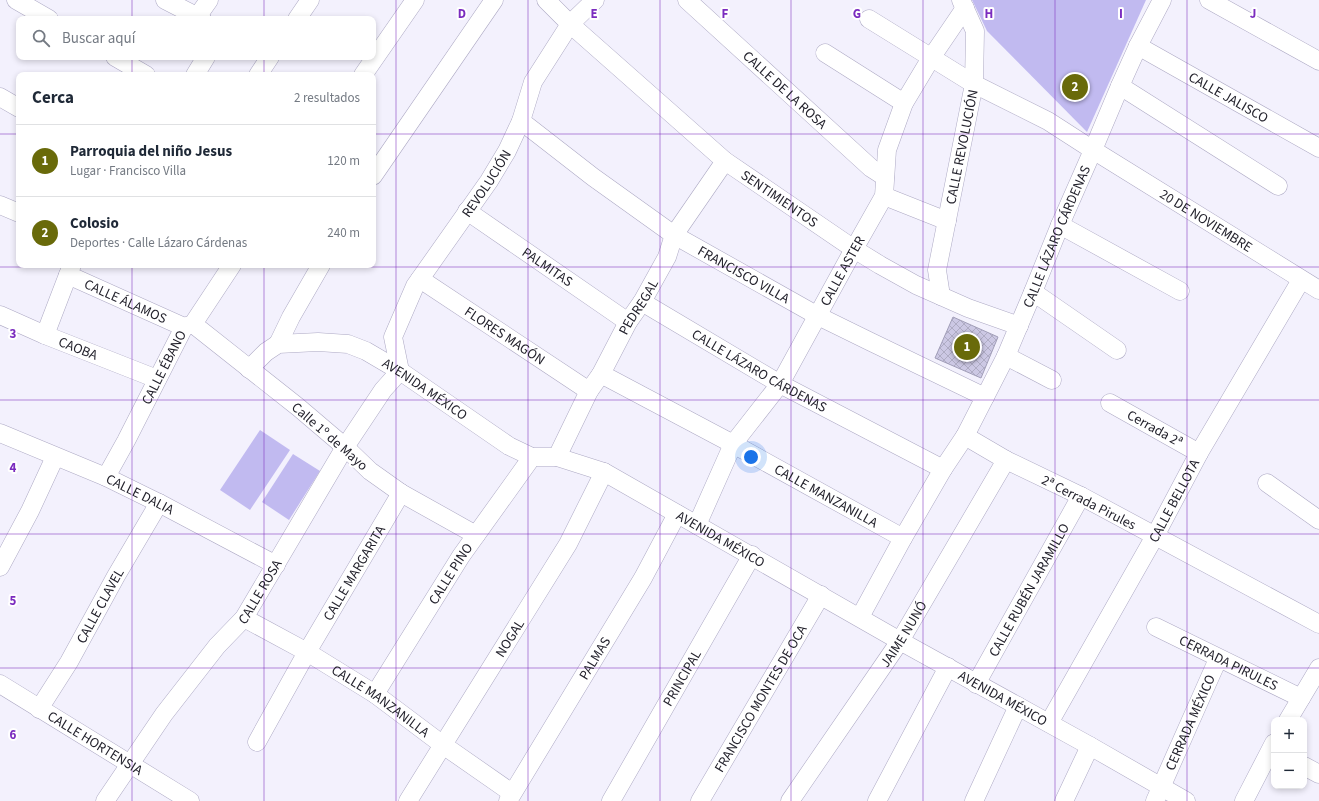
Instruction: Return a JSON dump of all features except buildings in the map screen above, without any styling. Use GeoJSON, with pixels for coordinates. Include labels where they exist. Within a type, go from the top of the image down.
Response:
{"type":"FeatureCollection","features":[{"type":"Feature","properties":{"kind":"street"},"geometry":{"type":"LineString","coordinates":[[16,0],[44,16]]}},
{"type":"Feature","properties":{"kind":"street"},"geometry":{"type":"LineString","coordinates":[[164,0],[196,16]]}},
{"type":"Feature","properties":{"kind":"street"},"geometry":{"type":"LineString","coordinates":[[201,16],[209,0]]}},
{"type":"Feature","properties":{"kind":"street"},"geometry":{"type":"LineString","coordinates":[[299,16],[310,0]]}},
{"type":"Feature","properties":{"kind":"street"},"geometry":{"type":"LineString","coordinates":[[376,56],[415,0]]}},
{"type":"Feature","properties":{"kind":"street"},"geometry":{"type":"LineString","coordinates":[[376,172],[494,0]]}},
{"type":"Feature","properties":{"kind":"street"},"geometry":{"type":"LineString","coordinates":[[546,0],[570,24]]}},
{"type":"Feature","properties":{"kind":"street","name":"REVOLUCIÓN"},"geometry":{"type":"LineString","coordinates":[[400,372],[393,337],[415,286],[489,181],[507,151],[522,121],[533,82],[570,24],[595,0]]}},
{"type":"Feature","properties":{"kind":"street","name":"CALLE DE LA ROSA"},"geometry":{"type":"LineString","coordinates":[[687,0],[871,168],[885,176]]}},
{"type":"Feature","properties":{"kind":"street","name":"CALLE LÁZARO CÁRDENAS"},"geometry":{"type":"LineString","coordinates":[[860,618],[903,538],[943,469],[965,436],[1006,356],[1060,225],[1120,86],[1138,46],[1162,0]]}},
{"type":"Feature","properties":{"kind":"street"},"geometry":{"type":"LineString","coordinates":[[1209,0],[1319,61]]}},
{"type":"Feature","properties":{"kind":"street","name":"CALLE ASTER"},"geometry":{"type":"LineString","coordinates":[[697,525],[733,444],[780,384],[884,196],[887,150],[904,103],[963,4]]}},
{"type":"Feature","properties":{"kind":"street","name":"CALLE REVOLUCIÓN"},"geometry":{"type":"LineString","coordinates":[[941,296],[937,270],[974,84],[975,30],[963,4]]}},
{"type":"Feature","properties":{"kind":"street","name":"20 DE NOVIEMBRE"},"geometry":{"type":"LineString","coordinates":[[869,20],[974,84],[1048,121],[1300,280],[1319,290]]}},
{"type":"Feature","properties":{"kind":"street","name":"SENTIMIENTOS"},"geometry":{"type":"LineString","coordinates":[[570,24],[725,161],[854,249],[880,266],[916,285],[968,308],[1019,326]]}},
{"type":"Feature","properties":{"kind":"street","name":"CALLE JALISCO"},"geometry":{"type":"LineString","coordinates":[[1138,46],[1319,148]]}},
{"type":"Feature","properties":{"kind":"street"},"geometry":{"type":"LineString","coordinates":[[825,53],[904,103]]}},
{"type":"Feature","properties":{"kind":"street"},"geometry":{"type":"LineString","coordinates":[[120,60],[141,72]]}},
{"type":"Feature","properties":{"kind":"street"},"geometry":{"type":"LineString","coordinates":[[197,72],[204,60]]}},
{"type":"Feature","properties":{"kind":"street"},"geometry":{"type":"LineString","coordinates":[[260,72],[268,60]]}},
{"type":"Feature","properties":{"kind":"street"},"geometry":{"type":"LineString","coordinates":[[365,72],[373,60]]}},
{"type":"Feature","properties":{"kind":"street"},"geometry":{"type":"LineString","coordinates":[[1120,86],[1278,186]]}},
{"type":"Feature","properties":{"kind":"street"},"geometry":{"type":"LineString","coordinates":[[0,97],[16,106]]}},
{"type":"Feature","properties":{"kind":"street","name":"FRANCISCO VILLA"},"geometry":{"type":"LineString","coordinates":[[522,121],[593,177],[674,235],[818,316],[985,397]]}},
{"type":"Feature","properties":{"kind":"street","name":"PEDREGAL"},"geometry":{"type":"LineString","coordinates":[[556,457],[628,322],[642,302],[667,256],[674,235],[725,161]]}},
{"type":"Feature","properties":{"kind":"street"},"geometry":{"type":"LineString","coordinates":[[884,196],[946,221]]}},
{"type":"Feature","properties":{"kind":"street"},"geometry":{"type":"LineString","coordinates":[[0,204],[16,212]]}},
{"type":"Feature","properties":{"kind":"street","name":"PALMITAS"},"geometry":{"type":"LineString","coordinates":[[467,211],[628,322]]}},
{"type":"Feature","properties":{"kind":"street"},"geometry":{"type":"LineString","coordinates":[[1060,225],[1180,290]]}},
{"type":"Feature","properties":{"kind":"street","name":"CALLE ÉBANO"},"geometry":{"type":"LineString","coordinates":[[106,477],[157,379],[188,326],[230,268]]}},
{"type":"Feature","properties":{"kind":"street"},"geometry":{"type":"LineString","coordinates":[[250,369],[266,352],[278,344],[291,317],[319,268]]}},
{"type":"Feature","properties":{"kind":"street","name":"CALLE ÁLAMOS"},"geometry":{"type":"LineString","coordinates":[[45,335],[70,270],[188,326]]}},
{"type":"Feature","properties":{"kind":"street","name":"FLORES MAGÓN"},"geometry":{"type":"LineString","coordinates":[[420,279],[590,391]]}},
{"type":"Feature","properties":{"kind":"street","name":"CALLE BELLOTA"},"geometry":{"type":"LineString","coordinates":[[1049,723],[1155,536],[1199,453],[1300,280]]}},
{"type":"Feature","properties":{"kind":"street"},"geometry":{"type":"LineString","coordinates":[[1033,292],[1116,350]]}},
{"type":"Feature","properties":{"kind":"street","name":"CALLE LÁZARO CÁRDENAS"},"geometry":{"type":"LineString","coordinates":[[642,302],[780,384],[943,469]]}},
{"type":"Feature","properties":{"kind":"street","name":"CAOBA"},"geometry":{"type":"LineString","coordinates":[[0,315],[45,335],[157,379]]}},
{"type":"Feature","properties":{"kind":"street","name":"Calle 1º de Mayo"},"geometry":{"type":"LineString","coordinates":[[188,326],[250,369],[298,407],[345,447],[370,471],[401,493],[476,535]]}},
{"type":"Feature","properties":{"kind":"street","name":"AVENIDA MÉXICO"},"geometry":{"type":"LineString","coordinates":[[278,344],[318,342],[348,344],[366,351],[510,446],[532,457],[556,457],[604,472],[976,684],[1090,746],[1158,794],[1186,801]]}},
{"type":"Feature","properties":{"kind":"street"},"geometry":{"type":"LineString","coordinates":[[1006,356],[1052,380]]}},
{"type":"Feature","properties":{"kind":"street","name":"CALLE ROSA"},"geometry":{"type":"LineString","coordinates":[[105,801],[164,714],[217,646],[244,618],[345,447],[383,390],[400,372]]}},
{"type":"Feature","properties":{"kind":"street","name":"CALLE MANZANILLA"},"geometry":{"type":"LineString","coordinates":[[601,374],[733,444],[903,538]]}},
{"type":"Feature","properties":{"kind":"street","name":"Cerrada 2ª"},"geometry":{"type":"LineString","coordinates":[[1110,403],[1199,453]]}},
{"type":"Feature","properties":{"kind":"street","name":"CALLE DALIA"},"geometry":{"type":"LineString","coordinates":[[0,433],[106,477],[159,502],[276,565]]}},
{"type":"Feature","properties":{"kind":"street","name":"2ª Cerrada Pirules"},"geometry":{"type":"LineString","coordinates":[[965,436],[1006,460],[1081,496],[1319,624]]}},
{"type":"Feature","properties":{"kind":"street"},"geometry":{"type":"LineString","coordinates":[[0,567],[30,511],[55,457]]}},
{"type":"Feature","properties":{"kind":"street","name":"CALLE PINO"},"geometry":{"type":"LineString","coordinates":[[375,694],[461,556],[532,457]]}},
{"type":"Feature","properties":{"kind":"street","name":"JAIME NUNÓ"},"geometry":{"type":"LineString","coordinates":[[790,801],[900,641],[1006,460]]}},
{"type":"Feature","properties":{"kind":"street","name":"NOGAL"},"geometry":{"type":"LineString","coordinates":[[408,801],[568,544],[604,472]]}},
{"type":"Feature","properties":{"kind":"street"},"geometry":{"type":"LineString","coordinates":[[1267,483],[1319,520]]}},
{"type":"Feature","properties":{"kind":"street","name":"CALLE MARGARITA"},"geometry":{"type":"LineString","coordinates":[[257,742],[307,652],[401,493]]}},
{"type":"Feature","properties":{"kind":"street","name":"CALLE RUBÉN JARAMILLO"},"geometry":{"type":"LineString","coordinates":[[976,684],[1081,496]]}},
{"type":"Feature","properties":{"kind":"street","name":"CALLE CLAVEL"},"geometry":{"type":"LineString","coordinates":[[39,709],[69,662],[159,502]]}},
{"type":"Feature","properties":{"kind":"street","name":"PALMAS"},"geometry":{"type":"LineString","coordinates":[[510,797],[643,578],[677,514]]}},
{"type":"Feature","properties":{"kind":"street","name":"PRINCIPAL"},"geometry":{"type":"LineString","coordinates":[[612,801],[752,556]]}},
{"type":"Feature","properties":{"kind":"street","name":"FRANCISCO MONTES DE OCA"},"geometry":{"type":"LineString","coordinates":[[700,801],[821,595]]}},
{"type":"Feature","properties":{"kind":"street","name":"CALLE MANZANILLA"},"geometry":{"type":"LineString","coordinates":[[244,618],[307,652],[375,694],[510,797]]}},
{"type":"Feature","properties":{"kind":"street","name":"CERRADA PIRULES"},"geometry":{"type":"LineString","coordinates":[[1156,628],[1301,698]]}},
{"type":"Feature","properties":{"kind":"street","name":"CERRADA MÉXICO"},"geometry":{"type":"LineString","coordinates":[[1158,794],[1218,659]]}},
{"type":"Feature","properties":{"kind":"street"},"geometry":{"type":"LineString","coordinates":[[877,801],[948,667]]}},
{"type":"Feature","properties":{"kind":"street"},"geometry":{"type":"LineString","coordinates":[[1290,717],[1319,668]]}},
{"type":"Feature","properties":{"kind":"street","name":"CALLE HORTENSIA"},"geometry":{"type":"LineString","coordinates":[[0,684],[190,801]]}},
{"type":"Feature","properties":{"kind":"street"},"geometry":{"type":"LineString","coordinates":[[974,801],[1018,706]]}},
{"type":"Feature","properties":{"kind":"street"},"geometry":{"type":"LineString","coordinates":[[1064,801],[1090,746]]}},
{"type":"Feature","properties":{"kind":"street"},"geometry":{"type":"LineString","coordinates":[[1244,801],[1271,751]]}},
{"type":"Feature","properties":{"kind":"street"},"geometry":{"type":"LineString","coordinates":[[1307,768],[1319,774]]}},
{"type":"Feature","properties":{"kind":"shaded area"},"geometry":{"type":"Polygon","coordinates":[[[972,0],[1146,0],[1087,132],[987,31],[972,0]]]}},
{"type":"Feature","properties":{"kind":"shaded area"},"geometry":{"type":"Polygon","coordinates":[[[260,430],[290,450],[250,510],[220,490],[260,430]]]}},
{"type":"Feature","properties":{"kind":"shaded area"},"geometry":{"type":"Polygon","coordinates":[[[293,454],[320,471],[289,520],[262,502],[293,454]]]}},
{"type":"Feature","properties":{"kind":"place","name":"Colosio"},"geometry":{"type":"Point","coordinates":[1075,87]}},
{"type":"Feature","properties":{"kind":"place","name":"Parroquia del niño Jesus"},"geometry":{"type":"Point","coordinates":[967,347]}}]}
